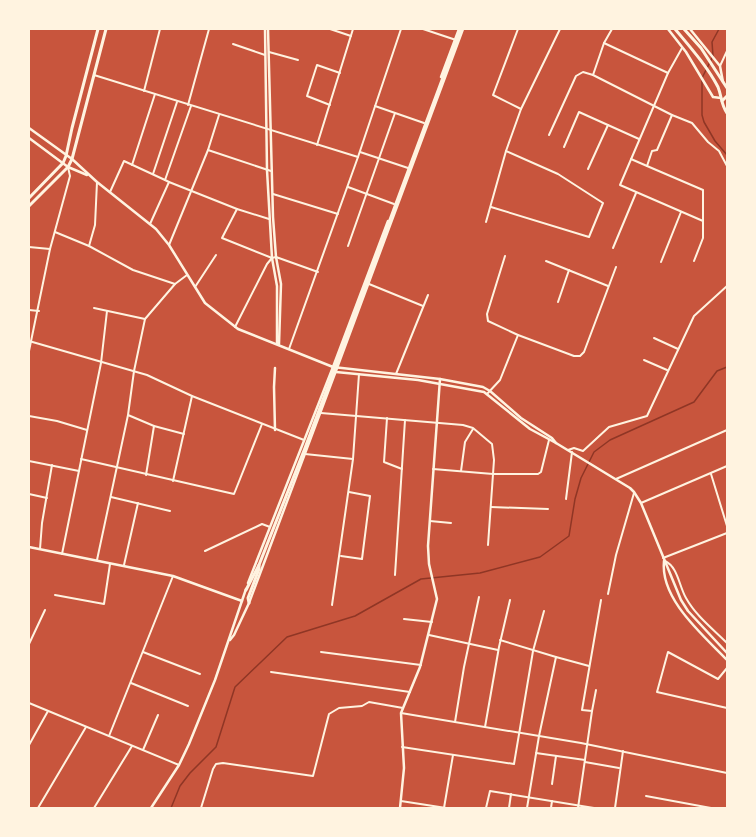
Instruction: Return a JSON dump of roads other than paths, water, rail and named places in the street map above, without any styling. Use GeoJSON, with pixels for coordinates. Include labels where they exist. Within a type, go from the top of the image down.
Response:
{"type":"FeatureCollection","features":[{"type":"Feature","properties":{"kind":"main road"},"geometry":{"type":"LineString","coordinates":[[29,198],[63,163],[66,156],[98,29]]}},
{"type":"Feature","properties":{"kind":"main road"},"geometry":{"type":"LineString","coordinates":[[29,206],[68,167],[72,159],[106,29]]}},
{"type":"Feature","properties":{"kind":"main road"},"geometry":{"type":"LineString","coordinates":[[249,603],[248,598],[253,580],[305,448],[461,29]]}},
{"type":"Feature","properties":{"kind":"main road"},"geometry":{"type":"LineString","coordinates":[[675,29],[718,88],[722,98],[721,102],[726,112]]}},
{"type":"Feature","properties":{"kind":"main road"},"geometry":{"type":"LineString","coordinates":[[684,29],[701,48],[727,88]]}},
{"type":"Feature","properties":{"kind":"main road"},"geometry":{"type":"LineString","coordinates":[[721,102],[727,96]]}},
{"type":"Feature","properties":{"kind":"main road"},"geometry":{"type":"LineString","coordinates":[[246,590],[253,580]]}},
{"type":"Feature","properties":{"kind":"street"},"geometry":{"type":"LineString","coordinates":[[144,91],[160,29]]}},
{"type":"Feature","properties":{"kind":"street"},"geometry":{"type":"LineString","coordinates":[[164,180],[189,105],[209,29]]}},
{"type":"Feature","properties":{"kind":"street"},"geometry":{"type":"LineString","coordinates":[[265,29],[269,219],[272,258],[277,286],[278,344]]}},
{"type":"Feature","properties":{"kind":"street"},"geometry":{"type":"LineString","coordinates":[[268,29],[271,170],[276,257],[282,284],[278,344]]}},
{"type":"Feature","properties":{"kind":"street"},"geometry":{"type":"LineString","coordinates":[[330,29],[351,36]]}},
{"type":"Feature","properties":{"kind":"street"},"geometry":{"type":"LineString","coordinates":[[317,145],[353,29]]}},
{"type":"Feature","properties":{"kind":"street"},"geometry":{"type":"LineString","coordinates":[[290,349],[348,187],[401,29]]}},
{"type":"Feature","properties":{"kind":"street"},"geometry":{"type":"LineString","coordinates":[[423,29],[459,41]]}},
{"type":"Feature","properties":{"kind":"street"},"geometry":{"type":"LineString","coordinates":[[230,640],[230,633],[246,590],[333,367],[455,40],[461,29]]}},
{"type":"Feature","properties":{"kind":"street"},"geometry":{"type":"LineString","coordinates":[[151,808],[179,765],[215,680],[230,640],[234,635],[249,603],[459,41],[461,29]]}},
{"type":"Feature","properties":{"kind":"street"},"geometry":{"type":"LineString","coordinates":[[518,29],[493,96],[521,109]]}},
{"type":"Feature","properties":{"kind":"street"},"geometry":{"type":"LineString","coordinates":[[486,222],[506,151],[521,109],[560,29]]}},
{"type":"Feature","properties":{"kind":"street"},"geometry":{"type":"LineString","coordinates":[[593,75],[604,44],[612,29]]}},
{"type":"Feature","properties":{"kind":"street"},"geometry":{"type":"LineString","coordinates":[[668,29],[700,75],[713,97],[722,98]]}},
{"type":"Feature","properties":{"kind":"street"},"geometry":{"type":"LineString","coordinates":[[692,30],[718,65],[724,82]]}},
{"type":"Feature","properties":{"kind":"street"},"geometry":{"type":"LineString","coordinates":[[233,44],[266,55]]}},
{"type":"Feature","properties":{"kind":"street"},"geometry":{"type":"LineString","coordinates":[[604,44],[668,73]]}},
{"type":"Feature","properties":{"kind":"street"},"geometry":{"type":"LineString","coordinates":[[682,48],[668,73],[620,185],[703,221]]}},
{"type":"Feature","properties":{"kind":"street"},"geometry":{"type":"LineString","coordinates":[[718,65],[727,51]]}},
{"type":"Feature","properties":{"kind":"street"},"geometry":{"type":"LineString","coordinates":[[269,52],[298,60]]}},
{"type":"Feature","properties":{"kind":"street"},"geometry":{"type":"LineString","coordinates":[[330,106],[307,96],[317,65],[340,73]]}},
{"type":"Feature","properties":{"kind":"street"},"geometry":{"type":"LineString","coordinates":[[549,135],[576,76],[584,72],[593,75],[672,115],[692,123],[708,142],[719,151],[727,166]]}},
{"type":"Feature","properties":{"kind":"street"},"geometry":{"type":"LineString","coordinates":[[93,74],[177,102],[270,129],[358,157]]}},
{"type":"Feature","properties":{"kind":"street"},"geometry":{"type":"LineString","coordinates":[[132,166],[154,94]]}},
{"type":"Feature","properties":{"kind":"street"},"geometry":{"type":"LineString","coordinates":[[153,174],[177,102]]}},
{"type":"Feature","properties":{"kind":"street"},"geometry":{"type":"LineString","coordinates":[[375,106],[424,123]]}},
{"type":"Feature","properties":{"kind":"street"},"geometry":{"type":"LineString","coordinates":[[564,147],[579,112],[639,139]]}},
{"type":"Feature","properties":{"kind":"street"},"geometry":{"type":"LineString","coordinates":[[348,246],[395,113]]}},
{"type":"Feature","properties":{"kind":"street"},"geometry":{"type":"LineString","coordinates":[[169,245],[208,150],[219,115]]}},
{"type":"Feature","properties":{"kind":"street"},"geometry":{"type":"LineString","coordinates":[[647,166],[652,151],[657,150],[672,115]]}},
{"type":"Feature","properties":{"kind":"street"},"geometry":{"type":"LineString","coordinates":[[588,169],[608,125]]}},
{"type":"Feature","properties":{"kind":"street"},"geometry":{"type":"LineString","coordinates":[[29,128],[72,159],[96,182],[156,228],[169,245],[205,303],[235,328],[337,368],[440,379],[483,387],[490,391],[517,415],[552,438],[556,443]]}},
{"type":"Feature","properties":{"kind":"street"},"geometry":{"type":"LineString","coordinates":[[29,138],[68,167],[90,176]]}},
{"type":"Feature","properties":{"kind":"street"},"geometry":{"type":"LineString","coordinates":[[208,150],[267,170],[271,170]]}},
{"type":"Feature","properties":{"kind":"street"},"geometry":{"type":"LineString","coordinates":[[491,207],[589,237],[603,203],[558,174],[506,151]]}},
{"type":"Feature","properties":{"kind":"street"},"geometry":{"type":"LineString","coordinates":[[360,152],[408,168]]}},
{"type":"Feature","properties":{"kind":"street"},"geometry":{"type":"LineString","coordinates":[[631,159],[703,190],[703,238],[694,261]]}},
{"type":"Feature","properties":{"kind":"street"},"geometry":{"type":"LineString","coordinates":[[110,192],[124,161],[191,192],[269,219]]}},
{"type":"Feature","properties":{"kind":"street"},"geometry":{"type":"LineString","coordinates":[[29,351],[30,341],[39,311],[50,249],[70,176],[68,167]]}},
{"type":"Feature","properties":{"kind":"street"},"geometry":{"type":"LineString","coordinates":[[89,246],[95,225],[96,182]]}},
{"type":"Feature","properties":{"kind":"street"},"geometry":{"type":"LineString","coordinates":[[150,224],[169,182]]}},
{"type":"Feature","properties":{"kind":"street"},"geometry":{"type":"LineString","coordinates":[[348,187],[394,204]]}},
{"type":"Feature","properties":{"kind":"street"},"geometry":{"type":"LineString","coordinates":[[613,248],[636,193]]}},
{"type":"Feature","properties":{"kind":"street"},"geometry":{"type":"LineString","coordinates":[[273,194],[338,214]]}},
{"type":"Feature","properties":{"kind":"street"},"geometry":{"type":"LineString","coordinates":[[237,209],[222,238],[272,258],[276,257],[318,272]]}},
{"type":"Feature","properties":{"kind":"street"},"geometry":{"type":"LineString","coordinates":[[661,262],[681,212]]}},
{"type":"Feature","properties":{"kind":"street"},"geometry":{"type":"LineString","coordinates":[[55,232],[89,246],[133,270],[175,284]]}},
{"type":"Feature","properties":{"kind":"street"},"geometry":{"type":"LineString","coordinates":[[29,247],[50,249]]}},
{"type":"Feature","properties":{"kind":"street"},"geometry":{"type":"LineString","coordinates":[[195,287],[216,255]]}},
{"type":"Feature","properties":{"kind":"street"},"geometry":{"type":"LineString","coordinates":[[505,256],[487,314],[488,321],[518,335],[574,356],[580,356],[584,352],[616,266]]}},
{"type":"Feature","properties":{"kind":"street"},"geometry":{"type":"LineString","coordinates":[[235,328],[267,264],[272,258]]}},
{"type":"Feature","properties":{"kind":"street"},"geometry":{"type":"LineString","coordinates":[[546,261],[608,286]]}},
{"type":"Feature","properties":{"kind":"street"},"geometry":{"type":"LineString","coordinates":[[558,302],[569,270]]}},
{"type":"Feature","properties":{"kind":"street"},"geometry":{"type":"LineString","coordinates":[[97,560],[118,468],[128,415],[134,371],[145,319],[175,284],[187,275]]}},
{"type":"Feature","properties":{"kind":"street"},"geometry":{"type":"LineString","coordinates":[[369,284],[423,306]]}},
{"type":"Feature","properties":{"kind":"street"},"geometry":{"type":"LineString","coordinates":[[568,450],[574,448],[583,451],[609,427],[646,416],[694,316],[727,286]]}},
{"type":"Feature","properties":{"kind":"street"},"geometry":{"type":"LineString","coordinates":[[396,374],[428,295]]}},
{"type":"Feature","properties":{"kind":"street"},"geometry":{"type":"LineString","coordinates":[[94,308],[145,319]]}},
{"type":"Feature","properties":{"kind":"street"},"geometry":{"type":"LineString","coordinates":[[29,310],[39,311]]}},
{"type":"Feature","properties":{"kind":"street"},"geometry":{"type":"LineString","coordinates":[[62,554],[101,363],[107,311]]}},
{"type":"Feature","properties":{"kind":"street"},"geometry":{"type":"LineString","coordinates":[[487,394],[500,380],[518,335]]}},
{"type":"Feature","properties":{"kind":"street"},"geometry":{"type":"LineString","coordinates":[[654,338],[678,349]]}},
{"type":"Feature","properties":{"kind":"street"},"geometry":{"type":"LineString","coordinates":[[30,341],[101,363],[134,371],[275,430],[310,442]]}},
{"type":"Feature","properties":{"kind":"street"},"geometry":{"type":"LineString","coordinates":[[644,360],[667,370]]}},
{"type":"Feature","properties":{"kind":"street"},"geometry":{"type":"LineString","coordinates":[[275,368],[275,430]]}},
{"type":"Feature","properties":{"kind":"street"},"geometry":{"type":"LineString","coordinates":[[336,372],[440,384],[474,389],[487,394],[519,422],[573,453],[634,492],[641,503],[681,600],[688,611],[727,653]]}},
{"type":"Feature","properties":{"kind":"street"},"geometry":{"type":"LineString","coordinates":[[332,606],[353,459],[359,374]]}},
{"type":"Feature","properties":{"kind":"street"},"geometry":{"type":"LineString","coordinates":[[400,808],[404,768],[401,713],[421,665],[436,600],[429,564],[433,469],[440,379]]}},
{"type":"Feature","properties":{"kind":"street"},"geometry":{"type":"LineString","coordinates":[[173,481],[192,396]]}},
{"type":"Feature","properties":{"kind":"street"},"geometry":{"type":"LineString","coordinates":[[321,412],[463,425],[473,428],[492,444],[493,474],[488,545]]}},
{"type":"Feature","properties":{"kind":"street"},"geometry":{"type":"LineString","coordinates":[[128,415],[154,426],[184,434]]}},
{"type":"Feature","properties":{"kind":"street"},"geometry":{"type":"LineString","coordinates":[[29,416],[87,430]]}},
{"type":"Feature","properties":{"kind":"street"},"geometry":{"type":"LineString","coordinates":[[387,418],[384,462],[402,469]]}},
{"type":"Feature","properties":{"kind":"street"},"geometry":{"type":"LineString","coordinates":[[396,575],[405,420]]}},
{"type":"Feature","properties":{"kind":"street"},"geometry":{"type":"LineString","coordinates":[[81,459],[234,494],[262,424]]}},
{"type":"Feature","properties":{"kind":"street"},"geometry":{"type":"LineString","coordinates":[[146,475],[154,426]]}},
{"type":"Feature","properties":{"kind":"street"},"geometry":{"type":"LineString","coordinates":[[461,471],[465,442],[473,428]]}},
{"type":"Feature","properties":{"kind":"street"},"geometry":{"type":"LineString","coordinates":[[616,480],[727,430]]}},
{"type":"Feature","properties":{"kind":"street"},"geometry":{"type":"LineString","coordinates":[[433,469],[493,474],[538,474],[541,472],[549,440]]}},
{"type":"Feature","properties":{"kind":"street"},"geometry":{"type":"LineString","coordinates":[[566,499],[573,453]]}},
{"type":"Feature","properties":{"kind":"street"},"geometry":{"type":"LineString","coordinates":[[305,454],[353,459]]}},
{"type":"Feature","properties":{"kind":"street"},"geometry":{"type":"LineString","coordinates":[[29,461],[79,471]]}},
{"type":"Feature","properties":{"kind":"street"},"geometry":{"type":"LineString","coordinates":[[40,550],[42,523],[52,465]]}},
{"type":"Feature","properties":{"kind":"street"},"geometry":{"type":"LineString","coordinates":[[641,503],[727,466]]}},
{"type":"Feature","properties":{"kind":"street"},"geometry":{"type":"LineString","coordinates":[[711,474],[727,526]]}},
{"type":"Feature","properties":{"kind":"street"},"geometry":{"type":"LineString","coordinates":[[340,556],[362,559],[370,496],[349,492]]}},
{"type":"Feature","properties":{"kind":"street"},"geometry":{"type":"LineString","coordinates":[[608,594],[616,555],[634,492]]}},
{"type":"Feature","properties":{"kind":"street"},"geometry":{"type":"LineString","coordinates":[[29,494],[47,498]]}},
{"type":"Feature","properties":{"kind":"street"},"geometry":{"type":"LineString","coordinates":[[111,497],[170,511]]}},
{"type":"Feature","properties":{"kind":"street"},"geometry":{"type":"LineString","coordinates":[[124,566],[138,503]]}},
{"type":"Feature","properties":{"kind":"street"},"geometry":{"type":"LineString","coordinates":[[491,507],[548,509]]}},
{"type":"Feature","properties":{"kind":"street"},"geometry":{"type":"LineString","coordinates":[[430,521],[451,522]]}},
{"type":"Feature","properties":{"kind":"street"},"geometry":{"type":"LineString","coordinates":[[205,551],[262,524],[270,527]]}},
{"type":"Feature","properties":{"kind":"street"},"geometry":{"type":"LineString","coordinates":[[664,559],[727,533]]}},
{"type":"Feature","properties":{"kind":"street"},"geometry":{"type":"LineString","coordinates":[[29,547],[110,562],[173,576],[242,601]]}},
{"type":"Feature","properties":{"kind":"street"},"geometry":{"type":"LineString","coordinates":[[664,559],[672,566],[681,588],[692,608],[727,643]]}},
{"type":"Feature","properties":{"kind":"street"},"geometry":{"type":"LineString","coordinates":[[664,559],[666,582],[676,603],[727,660]]}},
{"type":"Feature","properties":{"kind":"street"},"geometry":{"type":"LineString","coordinates":[[55,594],[104,604],[110,562]]}},
{"type":"Feature","properties":{"kind":"street"},"geometry":{"type":"LineString","coordinates":[[109,736],[173,576]]}},
{"type":"Feature","properties":{"kind":"street"},"geometry":{"type":"LineString","coordinates":[[455,722],[479,597]]}},
{"type":"Feature","properties":{"kind":"street"},"geometry":{"type":"LineString","coordinates":[[485,727],[498,650],[510,600]]}},
{"type":"Feature","properties":{"kind":"street"},"geometry":{"type":"LineString","coordinates":[[592,711],[582,710],[600,600]]}},
{"type":"Feature","properties":{"kind":"street"},"geometry":{"type":"LineString","coordinates":[[29,644],[45,610]]}},
{"type":"Feature","properties":{"kind":"street"},"geometry":{"type":"LineString","coordinates":[[402,747],[514,764],[533,651],[544,611]]}},
{"type":"Feature","properties":{"kind":"street"},"geometry":{"type":"LineString","coordinates":[[404,619],[432,622]]}},
{"type":"Feature","properties":{"kind":"street"},"geometry":{"type":"LineString","coordinates":[[429,635],[498,650]]}},
{"type":"Feature","properties":{"kind":"street"},"geometry":{"type":"LineString","coordinates":[[500,640],[533,651],[589,666]]}},
{"type":"Feature","properties":{"kind":"street"},"geometry":{"type":"LineString","coordinates":[[143,652],[200,674]]}},
{"type":"Feature","properties":{"kind":"street"},"geometry":{"type":"LineString","coordinates":[[321,652],[421,665]]}},
{"type":"Feature","properties":{"kind":"street"},"geometry":{"type":"LineString","coordinates":[[727,668],[718,679],[668,652],[658,692],[727,708]]}},
{"type":"Feature","properties":{"kind":"street"},"geometry":{"type":"LineString","coordinates":[[527,808],[539,736],[556,657]]}},
{"type":"Feature","properties":{"kind":"street"},"geometry":{"type":"LineString","coordinates":[[271,672],[411,692]]}},
{"type":"Feature","properties":{"kind":"street"},"geometry":{"type":"LineString","coordinates":[[131,683],[188,706]]}},
{"type":"Feature","properties":{"kind":"street"},"geometry":{"type":"LineString","coordinates":[[578,808],[596,690]]}},
{"type":"Feature","properties":{"kind":"street"},"geometry":{"type":"LineString","coordinates":[[201,808],[213,769],[216,764],[313,776],[329,714],[339,708],[362,706],[369,702],[403,708]]}},
{"type":"Feature","properties":{"kind":"street"},"geometry":{"type":"LineString","coordinates":[[29,703],[179,765]]}},
{"type":"Feature","properties":{"kind":"street"},"geometry":{"type":"LineString","coordinates":[[29,745],[48,711]]}},
{"type":"Feature","properties":{"kind":"street"},"geometry":{"type":"LineString","coordinates":[[401,713],[588,744],[727,773]]}},
{"type":"Feature","properties":{"kind":"street"},"geometry":{"type":"LineString","coordinates":[[143,750],[158,715]]}},
{"type":"Feature","properties":{"kind":"street"},"geometry":{"type":"LineString","coordinates":[[38,808],[86,727]]}},
{"type":"Feature","properties":{"kind":"street"},"geometry":{"type":"LineString","coordinates":[[94,808],[132,746]]}},
{"type":"Feature","properties":{"kind":"street"},"geometry":{"type":"LineString","coordinates":[[615,808],[623,751]]}},
{"type":"Feature","properties":{"kind":"street"},"geometry":{"type":"LineString","coordinates":[[536,753],[620,768]]}},
{"type":"Feature","properties":{"kind":"street"},"geometry":{"type":"LineString","coordinates":[[401,802],[444,808],[453,755]]}},
{"type":"Feature","properties":{"kind":"street"},"geometry":{"type":"LineString","coordinates":[[552,784],[556,756]]}},
{"type":"Feature","properties":{"kind":"street"},"geometry":{"type":"LineString","coordinates":[[486,808],[490,791],[594,808]]}},
{"type":"Feature","properties":{"kind":"street"},"geometry":{"type":"LineString","coordinates":[[509,808],[511,794]]}},
{"type":"Feature","properties":{"kind":"street"},"geometry":{"type":"LineString","coordinates":[[646,796],[711,808]]}},
{"type":"Feature","properties":{"kind":"street"},"geometry":{"type":"LineString","coordinates":[[551,808],[552,800]]}},
{"type":"Feature","properties":{"kind":"street"},"geometry":{"type":"LineString","coordinates":[[421,808],[422,804]]}},
{"type":"Feature","properties":{"kind":"waterway"},"geometry":{"type":"LineString","coordinates":[[719,29],[712,42],[713,56],[702,78],[702,115],[704,122],[715,141],[727,155]]}},
{"type":"Feature","properties":{"kind":"waterway"},"geometry":{"type":"LineString","coordinates":[[171,808],[180,786],[190,773],[216,747],[235,687],[287,637],[355,616],[421,579],[480,573],[540,557],[569,536],[575,499],[581,478],[594,452],[610,440],[694,402],[717,371],[727,367]]}}]}
